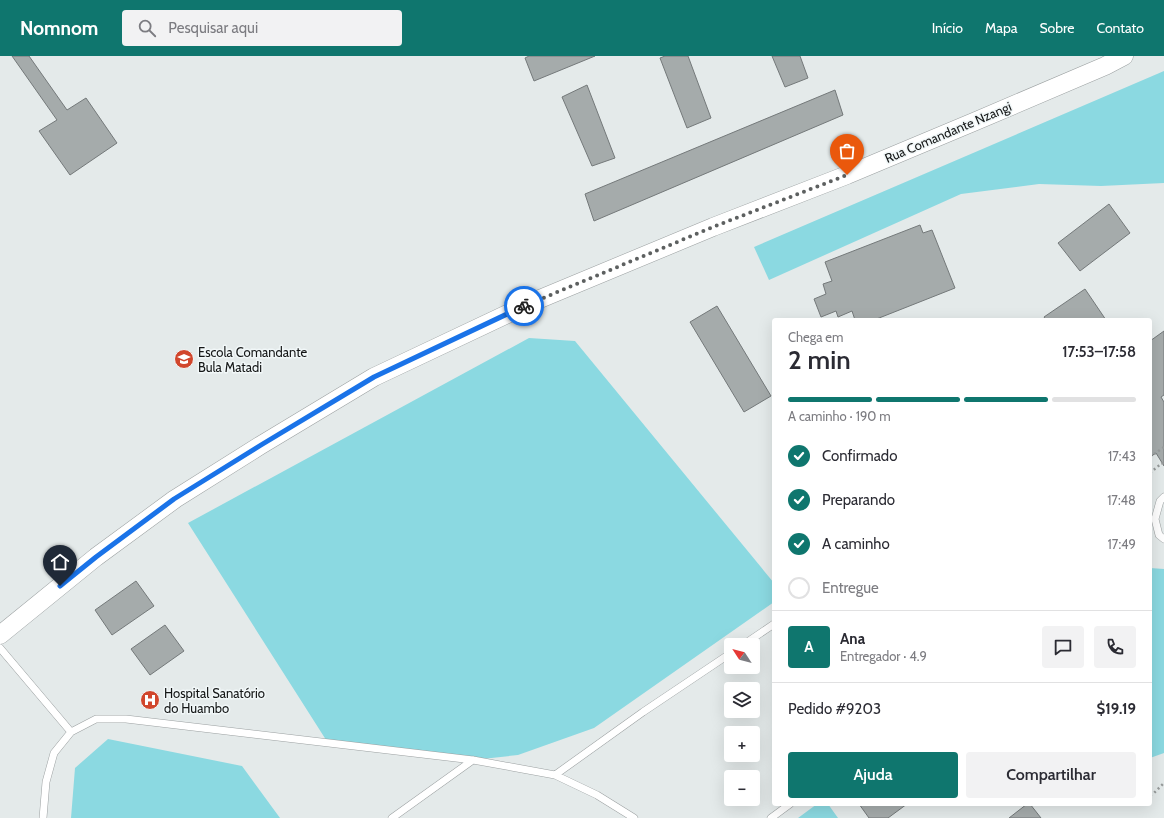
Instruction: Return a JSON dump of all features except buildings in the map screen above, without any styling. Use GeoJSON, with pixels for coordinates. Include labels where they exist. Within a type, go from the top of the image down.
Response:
{"type":"FeatureCollection","features":[{"type":"Feature","properties":{"kind":"street","name":"Rua Comandante Nzangi"},"geometry":{"type":"LineString","coordinates":[[0,635],[96,557],[174,499],[374,377],[535,301],[713,227],[847,175],[1105,66],[1124,56]]}},
{"type":"Feature","properties":{"kind":"lane"},"geometry":{"type":"LineString","coordinates":[[1161,537],[1155,519],[1160,501],[1164,497]]}},
{"type":"Feature","properties":{"kind":"lane"},"geometry":{"type":"LineString","coordinates":[[753,638],[772,625]]}},
{"type":"Feature","properties":{"kind":"lane"},"geometry":{"type":"LineString","coordinates":[[0,648],[71,732]]}},
{"type":"Feature","properties":{"kind":"lane"},"geometry":{"type":"LineString","coordinates":[[555,775],[643,712],[724,658]]}},
{"type":"Feature","properties":{"kind":"lane"},"geometry":{"type":"LineString","coordinates":[[43,818],[46,782],[54,753],[71,732],[96,719],[126,719],[473,760],[555,775],[597,795],[634,818]]}},
{"type":"Feature","properties":{"kind":"lane"},"geometry":{"type":"LineString","coordinates":[[392,818],[473,760]]}},
{"type":"Feature","properties":{"kind":"lane"},"geometry":{"type":"LineString","coordinates":[[771,818],[787,806]]}},
{"type":"Feature","properties":{"kind":"path"},"geometry":{"type":"LineString","coordinates":[[1152,456],[1164,447]]}},
{"type":"Feature","properties":{"kind":"path"},"geometry":{"type":"LineString","coordinates":[[1152,471],[1162,463],[1164,466]]}},
{"type":"Feature","properties":{"kind":"path"},"geometry":{"type":"LineString","coordinates":[[1152,794],[1164,783]]}},
{"type":"Feature","properties":{"kind":"shaded area"},"geometry":{"type":"Polygon","coordinates":[[[1164,71],[1164,183],[1101,186],[1039,184],[961,194],[769,280],[754,247],[1164,71]]]}},
{"type":"Feature","properties":{"kind":"shaded area"},"geometry":{"type":"Polygon","coordinates":[[[529,338],[575,341],[772,581],[772,603],[594,728],[518,755],[473,760],[328,743],[188,523],[529,338]]]}},
{"type":"Feature","properties":{"kind":"shaded area"},"geometry":{"type":"Polygon","coordinates":[[[1152,568],[1164,569],[1164,753],[1152,757],[1152,568]]]}},
{"type":"Feature","properties":{"kind":"shaded area"},"geometry":{"type":"Polygon","coordinates":[[[108,739],[242,766],[280,818],[71,818],[75,768],[108,739]]]}},
{"type":"Feature","properties":{"kind":"shaded area"},"geometry":{"type":"Polygon","coordinates":[[[814,806],[829,806],[838,818],[798,818],[814,806]]]}},
{"type":"Feature","properties":{"kind":"way so far"},"geometry":{"type":"LineString","coordinates":[[524,306],[713,227],[847,175]]}},
{"type":"Feature","properties":{"kind":"place","name":"Escola Comandante Bula Matadi"},"geometry":{"type":"Point","coordinates":[184,359]}},
{"type":"Feature","properties":{"kind":"place","name":"Hospital Sanatório do Huambo"},"geometry":{"type":"Point","coordinates":[150,700]}},
{"type":"Feature","properties":{"kind":"route"},"geometry":{"type":"LineString","coordinates":[[60,586],[96,557],[174,499],[261,445],[374,377],[524,306]]}}]}
